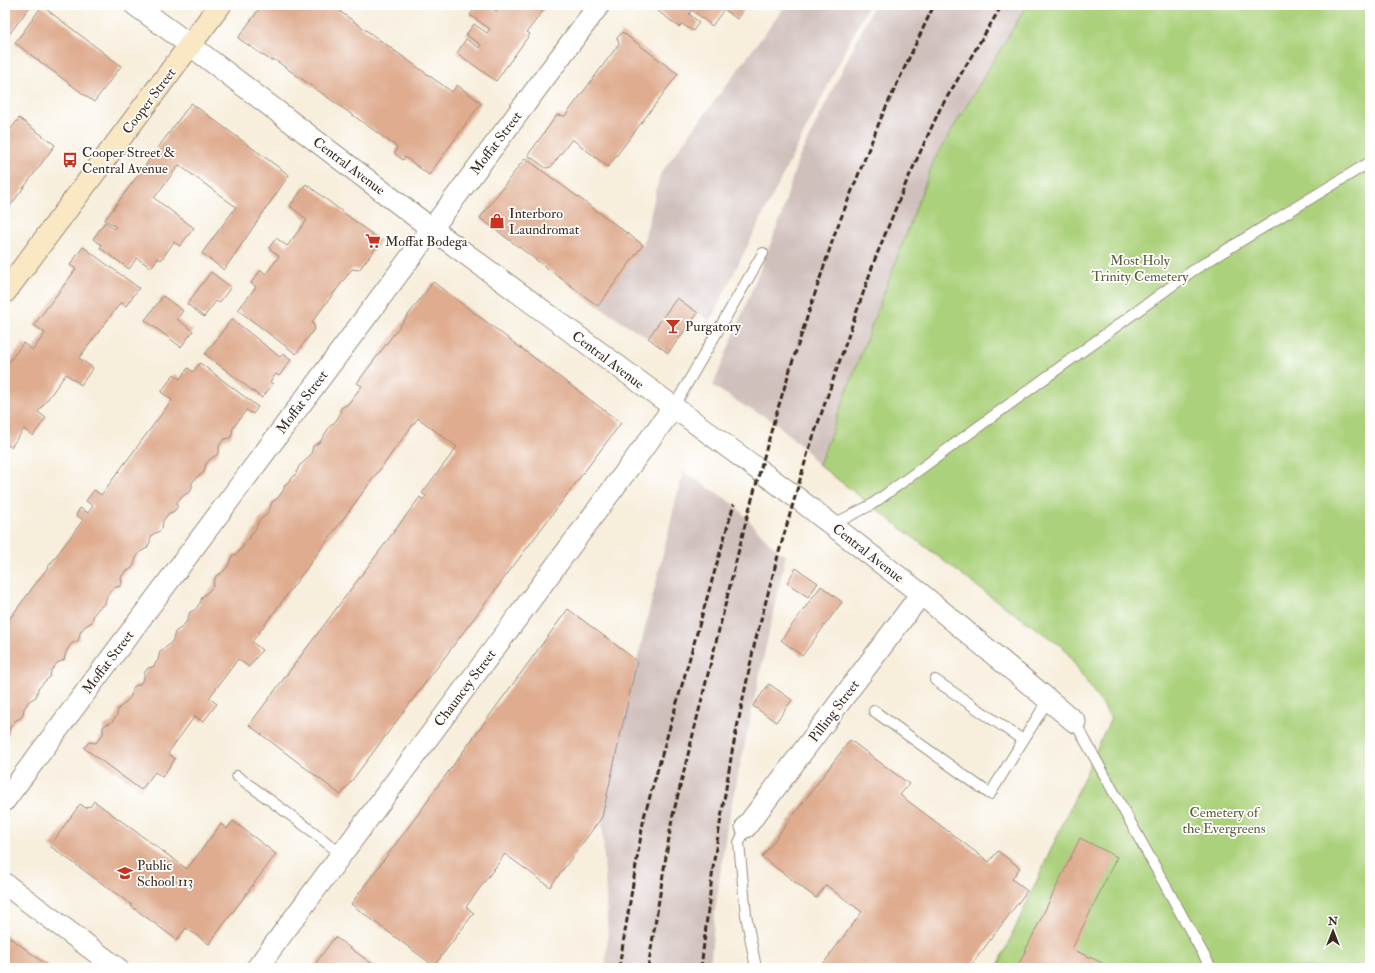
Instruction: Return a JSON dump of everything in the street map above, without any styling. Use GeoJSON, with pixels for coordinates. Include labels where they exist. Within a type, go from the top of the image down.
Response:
{"type":"FeatureCollection","features":[{"type":"Feature","properties":{"kind":"main road","name":"Cooper Street"},"geometry":{"type":"LineString","coordinates":[[5,292],[220,5]]}},
{"type":"Feature","properties":{"kind":"street","name":"Central Avenue"},"geometry":{"type":"LineString","coordinates":[[135,5],[432,229],[832,525],[922,594],[1075,722]]}},
{"type":"Feature","properties":{"kind":"street","name":"Moffat Street"},"geometry":{"type":"LineString","coordinates":[[5,800],[599,5]]}},
{"type":"Feature","properties":{"kind":"street","name":"Chauncey Street"},"geometry":{"type":"LineString","coordinates":[[257,968],[673,408]]}},
{"type":"Feature","properties":{"kind":"street","name":"Pilling Street"},"geometry":{"type":"LineString","coordinates":[[746,827],[922,594]]}},
{"type":"Feature","properties":{"kind":"street"},"geometry":{"type":"LineString","coordinates":[[5,884],[117,968]]}},
{"type":"Feature","properties":{"kind":"lane"},"geometry":{"type":"LineString","coordinates":[[832,525],[871,505],[1195,269],[1370,162]]}},
{"type":"Feature","properties":{"kind":"lane"},"geometry":{"type":"LineString","coordinates":[[673,408],[763,253]]}},
{"type":"Feature","properties":{"kind":"lane"},"geometry":{"type":"LineString","coordinates":[[935,680],[1023,740]]}},
{"type":"Feature","properties":{"kind":"lane"},"geometry":{"type":"LineString","coordinates":[[874,711],[990,794],[1048,700]]}},
{"type":"Feature","properties":{"kind":"lane"},"geometry":{"type":"LineString","coordinates":[[1075,722],[1211,968]]}},
{"type":"Feature","properties":{"kind":"lane"},"geometry":{"type":"LineString","coordinates":[[237,776],[341,854]]}},
{"type":"Feature","properties":{"kind":"lane"},"geometry":{"type":"LineString","coordinates":[[746,827],[739,843],[746,915],[756,968]]}},
{"type":"Feature","properties":{"kind":"shaded area"},"geometry":{"type":"Polygon","coordinates":[[[786,5],[868,5],[710,321],[677,298],[648,338],[598,306],[643,245],[660,174],[786,5]]]}},
{"type":"Feature","properties":{"kind":"shaded area"},"geometry":{"type":"Polygon","coordinates":[[[874,5],[1027,5],[934,160],[819,465],[812,459],[808,452],[774,421],[746,407],[713,386],[780,220],[797,162],[874,5]]]}},
{"type":"Feature","properties":{"kind":"shaded area"},"geometry":{"type":"Polygon","coordinates":[[[683,471],[734,504],[779,552],[786,554],[727,826],[715,911],[710,968],[605,968],[608,937],[602,817],[637,661],[683,471]]]}},
{"type":"Feature","properties":{"kind":"green space","name":"Most Holy Trinity Cemetery"},"geometry":{"type":"Polygon","coordinates":[[[1027,5],[1370,5],[1370,968],[997,968],[1111,718],[1064,648],[987,594],[819,465],[934,160],[1027,5]]]}},
{"type":"Feature","properties":{"kind":"building"},"geometry":{"type":"Polygon","coordinates":[[[5,5],[31,5],[5,40],[5,5]]]}},
{"type":"Feature","properties":{"kind":"building"},"geometry":{"type":"Polygon","coordinates":[[[262,5],[331,5],[452,92],[457,85],[481,103],[429,175],[405,157],[403,160],[395,154],[397,147],[361,121],[275,60],[270,60],[238,38],[262,5]]]}},
{"type":"Feature","properties":{"kind":"building"},"geometry":{"type":"Polygon","coordinates":[[[477,5],[488,5],[496,11],[501,5],[547,5],[527,32],[530,34],[496,81],[457,53],[466,39],[479,48],[481,45],[466,35],[474,24],[487,33],[490,29],[470,15],[477,5]]]}},
{"type":"Feature","properties":{"kind":"building"},"geometry":{"type":"Polygon","coordinates":[[[650,5],[747,5],[737,19],[724,9],[712,26],[692,10],[689,14],[699,22],[693,31],[682,24],[679,27],[650,5]]]}},
{"type":"Feature","properties":{"kind":"building"},"geometry":{"type":"Polygon","coordinates":[[[42,6],[121,66],[94,102],[15,43],[42,6]]]}},
{"type":"Feature","properties":{"kind":"building"},"geometry":{"type":"Polygon","coordinates":[[[622,32],[678,74],[608,167],[572,139],[551,167],[546,168],[528,155],[557,115],[565,116],[619,44],[617,38],[622,32]]]}},
{"type":"Feature","properties":{"kind":"building"},"geometry":{"type":"Polygon","coordinates":[[[191,103],[289,175],[224,270],[202,253],[236,207],[179,165],[154,198],[194,228],[180,246],[174,242],[161,260],[158,258],[151,268],[137,258],[129,269],[100,248],[102,245],[93,239],[105,222],[114,229],[116,227],[105,220],[191,103]]]}},
{"type":"Feature","properties":{"kind":"building"},"geometry":{"type":"Polygon","coordinates":[[[19,118],[55,145],[5,213],[5,137],[19,118]]]}},
{"type":"Feature","properties":{"kind":"building"},"geometry":{"type":"Polygon","coordinates":[[[525,158],[643,245],[598,306],[480,218],[525,158]]]}},
{"type":"Feature","properties":{"kind":"building"},"geometry":{"type":"Polygon","coordinates":[[[306,184],[381,241],[359,270],[352,269],[312,322],[315,328],[296,354],[238,310],[256,287],[251,283],[261,270],[266,274],[279,256],[269,248],[276,238],[287,246],[307,220],[290,206],[306,184]]]}},
{"type":"Feature","properties":{"kind":"building"},"geometry":{"type":"Polygon","coordinates":[[[83,247],[139,288],[126,306],[121,302],[79,358],[93,368],[81,385],[66,374],[38,412],[46,418],[33,436],[24,429],[11,447],[5,443],[5,368],[23,343],[33,350],[45,333],[34,325],[76,269],[70,265],[83,247]]]}},
{"type":"Feature","properties":{"kind":"building"},"geometry":{"type":"Polygon","coordinates":[[[211,272],[231,287],[219,303],[216,301],[204,317],[187,304],[211,272]]]}},
{"type":"Feature","properties":{"kind":"building"},"geometry":{"type":"Polygon","coordinates":[[[433,282],[621,423],[341,795],[249,725],[420,497],[423,500],[426,496],[422,493],[457,447],[418,418],[252,642],[262,650],[249,667],[238,659],[209,698],[217,704],[203,722],[195,716],[168,753],[175,759],[162,777],[155,772],[141,790],[84,748],[89,742],[96,743],[103,734],[103,727],[112,722],[117,715],[118,709],[131,696],[132,689],[136,685],[139,685],[144,678],[144,673],[148,668],[153,667],[158,660],[160,651],[168,646],[173,640],[175,632],[187,621],[190,612],[195,610],[202,597],[213,586],[216,576],[223,572],[228,566],[232,556],[238,553],[256,528],[259,520],[265,516],[269,510],[272,502],[278,498],[285,485],[296,474],[299,466],[311,454],[313,446],[320,442],[330,426],[335,422],[339,416],[341,408],[348,404],[362,386],[357,383],[433,282]]]}},
{"type":"Feature","properties":{"kind":"building"},"geometry":{"type":"Polygon","coordinates":[[[163,296],[183,311],[177,319],[193,331],[181,347],[145,320],[163,296]]]}},
{"type":"Feature","properties":{"kind":"building","name":"Purgatory"},"geometry":{"type":"Polygon","coordinates":[[[677,298],[698,313],[668,353],[648,338],[677,298]]]}},
{"type":"Feature","properties":{"kind":"building"},"geometry":{"type":"Polygon","coordinates":[[[232,319],[280,357],[283,354],[291,360],[279,376],[276,374],[270,382],[273,384],[262,398],[205,354],[232,319]]]}},
{"type":"Feature","properties":{"kind":"building"},"geometry":{"type":"Polygon","coordinates":[[[200,363],[258,407],[253,414],[246,410],[233,428],[230,438],[224,439],[219,446],[217,455],[210,459],[206,464],[204,472],[192,483],[190,492],[177,502],[177,508],[173,512],[169,513],[163,521],[162,529],[153,534],[147,548],[140,552],[131,569],[126,571],[121,577],[122,582],[120,586],[113,588],[107,596],[105,604],[94,614],[92,622],[84,627],[80,633],[79,639],[71,644],[66,652],[64,660],[57,663],[51,671],[50,677],[38,689],[36,697],[29,701],[24,709],[23,715],[10,727],[8,735],[5,737],[5,625],[83,520],[76,515],[80,508],[88,513],[93,506],[86,501],[94,490],[101,495],[172,400],[161,392],[174,374],[180,379],[188,368],[193,372],[200,363]]]}},
{"type":"Feature","properties":{"kind":"building"},"geometry":{"type":"Polygon","coordinates":[[[796,568],[818,583],[808,597],[787,583],[796,568]]]}},
{"type":"Feature","properties":{"kind":"building"},"geometry":{"type":"Polygon","coordinates":[[[821,586],[842,602],[802,656],[781,640],[821,586]]]}},
{"type":"Feature","properties":{"kind":"building"},"geometry":{"type":"Polygon","coordinates":[[[568,609],[637,661],[602,817],[550,887],[505,854],[466,907],[474,913],[434,966],[351,904],[568,609]]]}},
{"type":"Feature","properties":{"kind":"building"},"geometry":{"type":"Polygon","coordinates":[[[769,684],[792,700],[776,722],[753,706],[769,684]]]}},
{"type":"Feature","properties":{"kind":"building"},"geometry":{"type":"Polygon","coordinates":[[[850,740],[909,784],[900,795],[989,862],[998,851],[1020,868],[1012,879],[1027,891],[969,968],[820,968],[862,912],[826,885],[816,898],[762,857],[850,740]]]}},
{"type":"Feature","properties":{"kind":"building"},"geometry":{"type":"Polygon","coordinates":[[[94,801],[187,869],[221,824],[227,829],[233,821],[276,854],[209,944],[186,928],[177,940],[131,906],[132,905],[50,846],[80,804],[86,808],[88,806],[90,807],[94,801]]]}},
{"type":"Feature","properties":{"kind":"building"},"geometry":{"type":"Polygon","coordinates":[[[1080,838],[1117,857],[1072,949],[1113,968],[1017,968],[1080,838]]]}},
{"type":"Feature","properties":{"kind":"building"},"geometry":{"type":"Polygon","coordinates":[[[5,934],[51,968],[5,968],[5,934]]]}},
{"type":"Feature","properties":{"kind":"building"},"geometry":{"type":"Polygon","coordinates":[[[335,937],[378,968],[312,968],[335,937]]]}},
{"type":"Feature","properties":{"kind":"railway"},"geometry":{"type":"LineString","coordinates":[[648,968],[672,819],[747,517],[774,421],[835,233],[881,118],[934,5]]}},
{"type":"Feature","properties":{"kind":"railway"},"geometry":{"type":"LineString","coordinates":[[701,968],[714,860],[732,752],[754,646],[808,452],[875,259],[906,183],[940,109],[1002,5]]}},
{"type":"Feature","properties":{"kind":"railway"},"geometry":{"type":"LineString","coordinates":[[619,968],[644,817],[734,504]]}},
{"type":"Feature","properties":{"kind":"place","name":"Cooper Street & Central Avenue"},"geometry":{"type":"Point","coordinates":[70,160]}},
{"type":"Feature","properties":{"kind":"place","name":"Interboro Laundromat"},"geometry":{"type":"Point","coordinates":[497,221]}},
{"type":"Feature","properties":{"kind":"place","name":"Moffat Bodega"},"geometry":{"type":"Point","coordinates":[373,241]}},
{"type":"Feature","properties":{"kind":"place","name":"Purgatory"},"geometry":{"type":"Point","coordinates":[673,326]}},
{"type":"Feature","properties":{"kind":"place","name":"Public School 113"},"geometry":{"type":"Point","coordinates":[125,873]}},
{"type":"Feature","properties":{"kind":"park label","name":"Cemetery of the Evergreens"},"geometry":{"type":"Point","coordinates":[1224,820]}}]}
